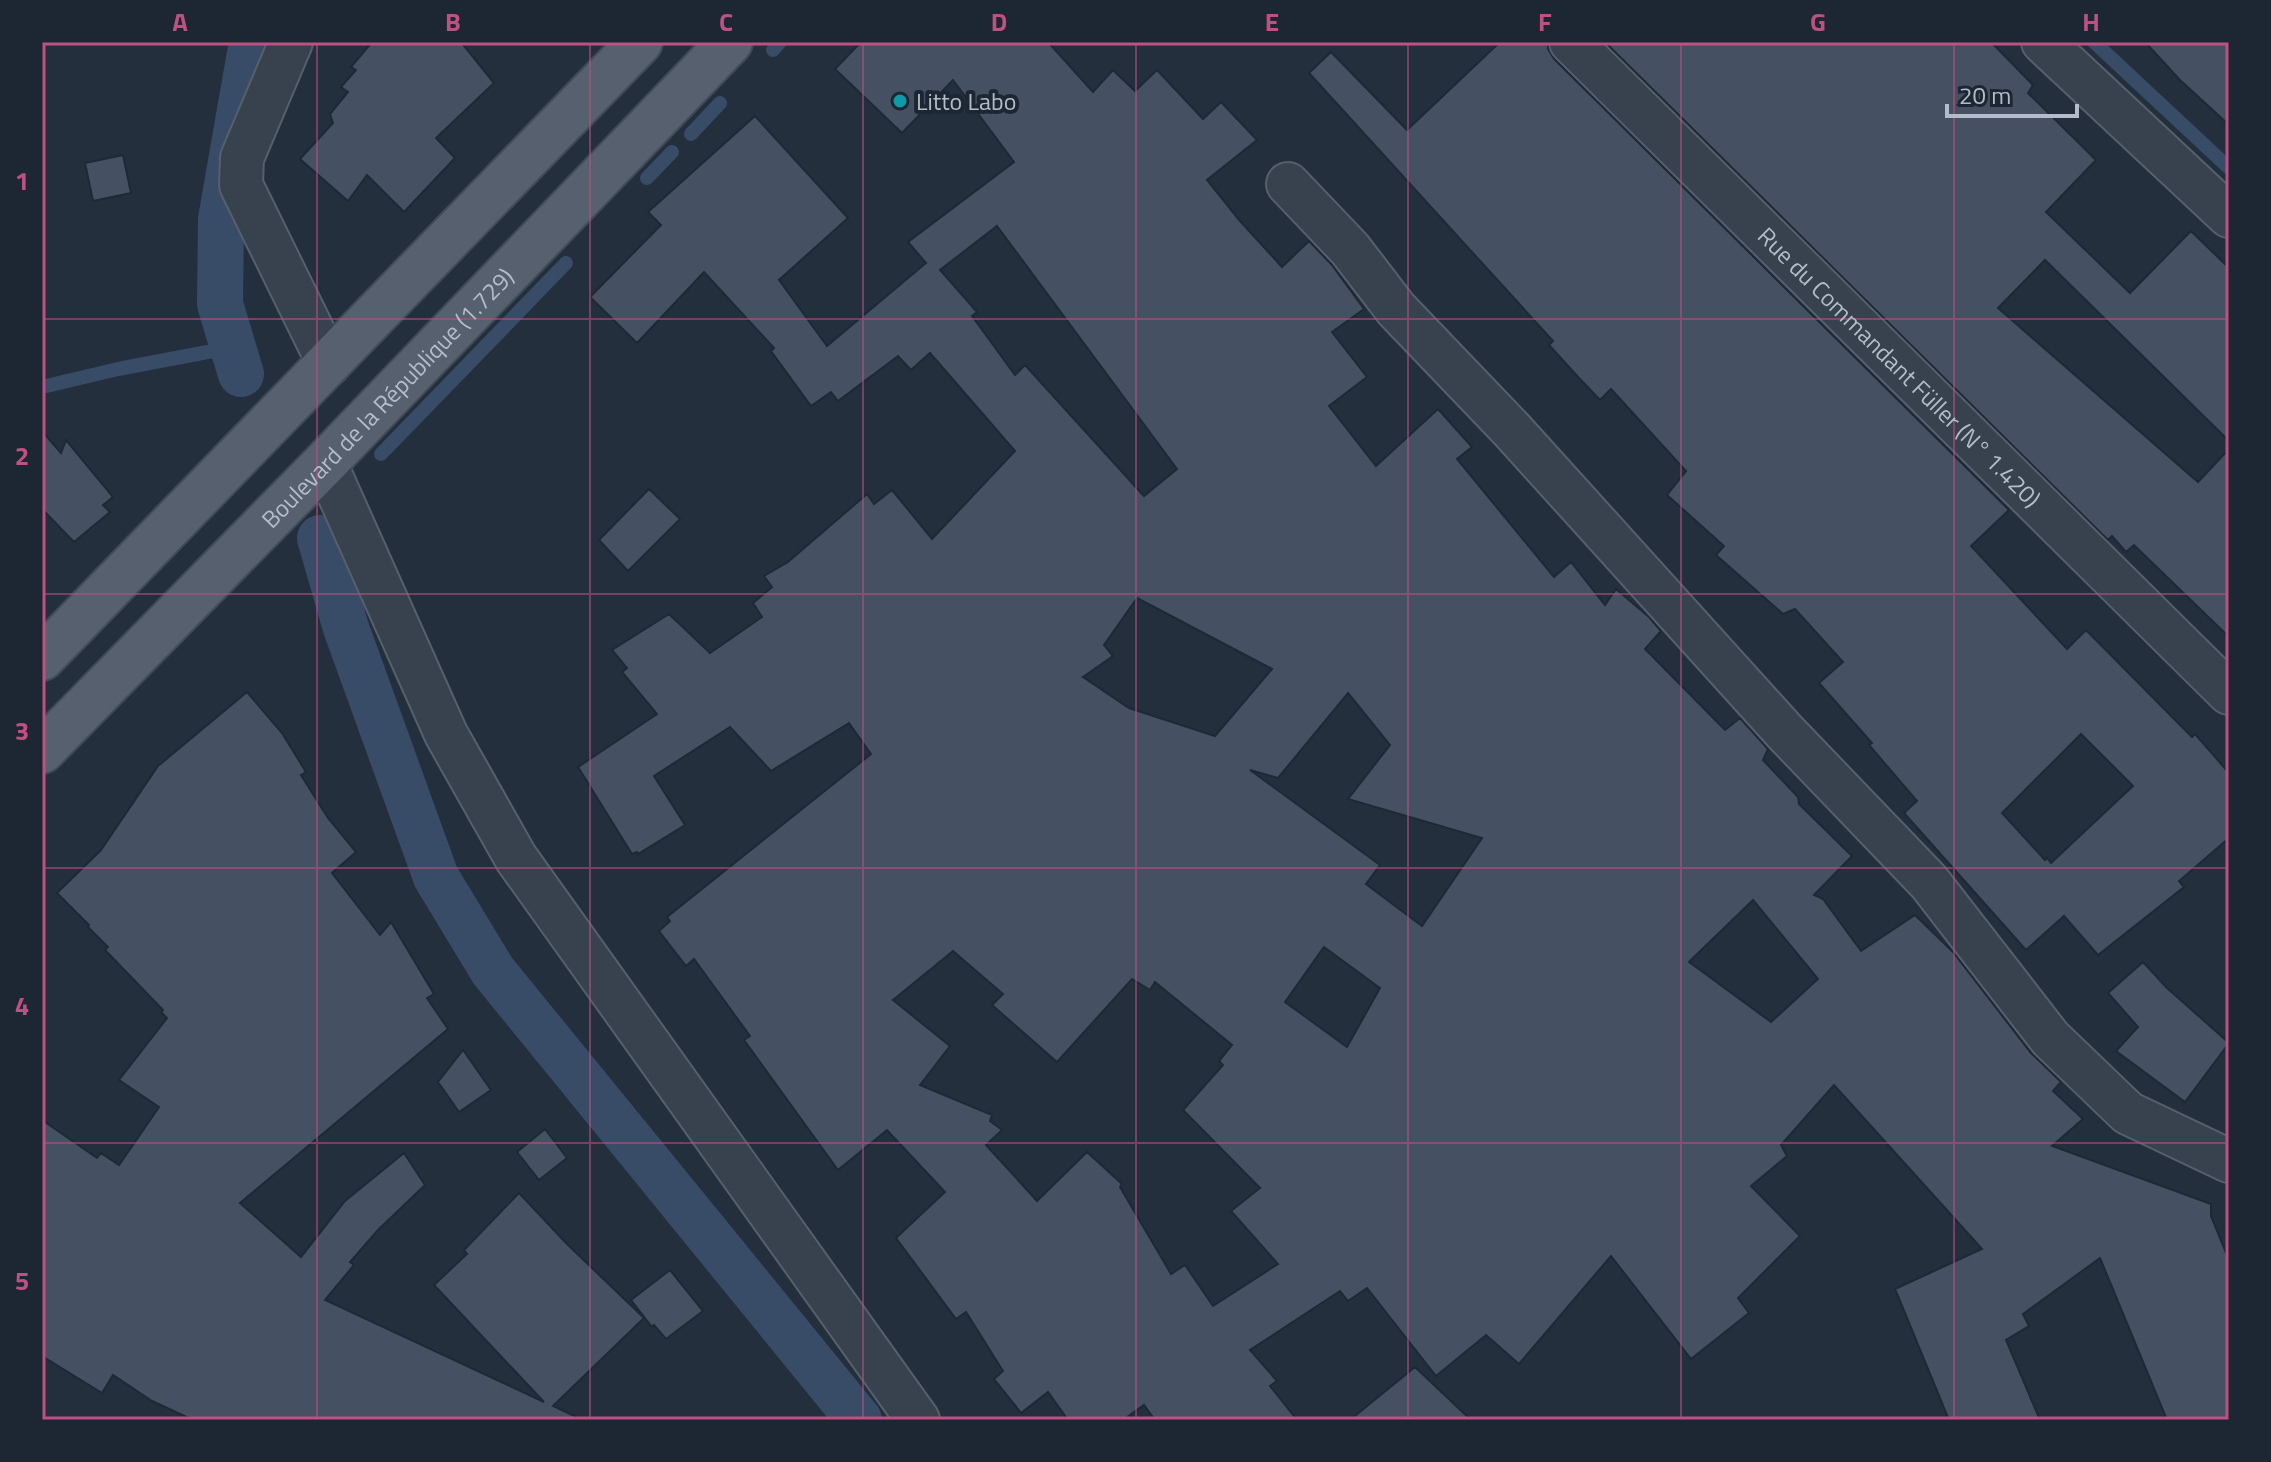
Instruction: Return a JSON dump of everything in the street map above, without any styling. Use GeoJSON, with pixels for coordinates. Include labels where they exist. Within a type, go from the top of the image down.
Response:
{"type":"FeatureCollection","features":[{"type":"Feature","properties":{"kind":"main road"},"geometry":{"type":"LineString","coordinates":[[42,658],[640,42]]}},
{"type":"Feature","properties":{"kind":"main road","name":"Boulevard de la République (1.729)"},"geometry":{"type":"LineString","coordinates":[[42,751],[322,466],[730,42]]}},
{"type":"Feature","properties":{"kind":"street"},"geometry":{"type":"LineString","coordinates":[[291,42],[242,158],[241,185],[319,374]]}},
{"type":"Feature","properties":{"kind":"street","name":"Rue du Commandant Füller (N° 1.420)"},"geometry":{"type":"LineString","coordinates":[[1571,42],[2229,693]]}},
{"type":"Feature","properties":{"kind":"street"},"geometry":{"type":"LineString","coordinates":[[2043,42],[2229,216]]}},
{"type":"Feature","properties":{"kind":"street"},"geometry":{"type":"LineString","coordinates":[[1288,184],[1350,249],[1396,309],[1511,429],[1785,732],[1929,882],[2050,1038],[2128,1113],[2229,1161]]}},
{"type":"Feature","properties":{"kind":"street"},"geometry":{"type":"LineString","coordinates":[[322,466],[446,734],[516,858],[918,1420]]}},
{"type":"Feature","properties":{"kind":"building"},"geometry":{"type":"Polygon","coordinates":[[[372,42],[461,42],[494,83],[436,138],[455,158],[404,212],[367,175],[348,201],[300,159],[333,123],[330,114],[348,92],[341,87],[356,70],[351,67],[372,42]]]}},
{"type":"Feature","properties":{"kind":"building"},"geometry":{"type":"Polygon","coordinates":[[[861,42],[1048,42],[1093,92],[1113,70],[1135,91],[1157,70],[1203,119],[1221,102],[1257,140],[1207,180],[1282,267],[1309,241],[1332,265],[1364,309],[1332,332],[1367,377],[1329,406],[1376,466],[1438,409],[1472,447],[1457,459],[1554,577],[1571,562],[1605,605],[1616,589],[1649,617],[1661,631],[1645,649],[1725,730],[1740,718],[1768,749],[1763,760],[1798,797],[1799,804],[1852,856],[1814,895],[1823,899],[1861,951],[1915,915],[1953,952],[2031,1053],[2061,1082],[2053,1091],[2083,1119],[2052,1146],[2211,1204],[2211,1216],[2229,1260],[2229,1420],[2167,1420],[2100,1258],[2023,1314],[2029,1326],[2006,1340],[2040,1420],[1949,1420],[1895,1289],[1982,1249],[1834,1085],[1781,1145],[1787,1156],[1751,1186],[1800,1236],[1738,1298],[1749,1313],[1691,1359],[1611,1256],[1519,1364],[1486,1335],[1436,1376],[1367,1288],[1348,1301],[1340,1291],[1250,1350],[1277,1381],[1270,1386],[1297,1420],[1155,1420],[1144,1405],[1123,1420],[1068,1420],[1048,1392],[1021,1413],[994,1379],[1003,1371],[966,1312],[956,1319],[896,1238],[945,1192],[887,1130],[838,1170],[744,1040],[750,1036],[694,959],[686,966],[659,931],[670,921],[667,917],[871,754],[849,723],[771,771],[730,727],[654,776],[685,825],[638,854],[632,854],[578,767],[657,714],[622,672],[627,668],[612,650],[669,614],[710,653],[762,617],[753,603],[772,587],[764,576],[788,562],[867,494],[874,504],[892,490],[932,539],[1015,451],[930,353],[911,370],[898,356],[838,401],[831,392],[811,406],[771,351],[774,348],[704,272],[637,343],[590,297],[661,225],[648,212],[755,116],[848,218],[779,280],[827,346],[926,263],[908,242],[1014,162],[953,80],[902,133],[835,69],[861,42]],[[997,226],[940,270],[977,312],[972,316],[1015,375],[1025,365],[1144,496],[1177,469],[997,226]],[[1137,598],[1104,645],[1113,656],[1083,677],[1129,708],[1215,736],[1272,669],[1137,598]],[[1348,693],[1278,778],[1250,770],[1380,865],[1366,884],[1422,926],[1482,838],[1348,799],[1390,745],[1348,693]],[[1753,900],[1689,962],[1771,1022],[1818,979],[1753,900]],[[1324,947],[1285,1002],[1347,1047],[1380,988],[1324,947]],[[953,951],[893,1000],[950,1046],[920,1085],[992,1115],[990,1121],[1002,1130],[986,1145],[1037,1201],[1087,1152],[1122,1184],[1120,1187],[1171,1274],[1185,1265],[1213,1306],[1278,1264],[1231,1211],[1260,1188],[1183,1110],[1223,1065],[1219,1061],[1232,1045],[1155,982],[1150,990],[1132,979],[1057,1062],[992,1005],[1003,994],[953,951]]]}},
{"type":"Feature","properties":{"kind":"building"},"geometry":{"type":"Polygon","coordinates":[[[1500,42],[1548,42],[1554,59],[2009,510],[1971,546],[2067,649],[2086,630],[2192,737],[2195,734],[2229,773],[2229,838],[2179,881],[2184,887],[2098,955],[2064,916],[2026,950],[1904,813],[1917,801],[1869,745],[1872,743],[1819,683],[1843,662],[1795,609],[1783,614],[1716,555],[1724,546],[1667,495],[1686,471],[1611,389],[1600,400],[1579,378],[1549,345],[1553,341],[1309,73],[1331,52],[1407,130],[1500,42]],[[2081,734],[2002,813],[2051,863],[2133,786],[2081,734]]]}},
{"type":"Feature","properties":{"kind":"building"},"geometry":{"type":"Polygon","coordinates":[[[1605,42],[1991,42],[2033,85],[2028,93],[2096,160],[2046,212],[2130,293],[2191,231],[2229,268],[2229,441],[2045,260],[1998,308],[2198,482],[2229,449],[2229,637],[2134,545],[2126,552],[2112,536],[2108,540],[1605,42]]]}},
{"type":"Feature","properties":{"kind":"building"},"geometry":{"type":"Polygon","coordinates":[[[2145,42],[2229,42],[2229,125],[2180,80],[2145,42]]]}},
{"type":"Feature","properties":{"kind":"building"},"geometry":{"type":"Polygon","coordinates":[[[123,155],[131,193],[93,201],[85,163],[123,155]]]}},
{"type":"Feature","properties":{"kind":"building"},"geometry":{"type":"Polygon","coordinates":[[[42,431],[61,453],[66,440],[113,497],[103,505],[110,512],[74,542],[42,509],[42,431]]]}},
{"type":"Feature","properties":{"kind":"building"},"geometry":{"type":"Polygon","coordinates":[[[649,489],[680,519],[628,571],[599,540],[649,489]]]}},
{"type":"Feature","properties":{"kind":"building"},"geometry":{"type":"Polygon","coordinates":[[[247,692],[282,733],[306,772],[301,775],[328,818],[356,852],[332,873],[380,935],[391,922],[434,994],[427,998],[448,1029],[240,1203],[301,1257],[345,1201],[404,1153],[425,1185],[350,1262],[354,1265],[325,1300],[544,1402],[434,1285],[467,1254],[464,1250],[519,1193],[644,1318],[553,1406],[583,1420],[193,1420],[152,1401],[113,1375],[102,1393],[42,1356],[42,1120],[97,1158],[101,1153],[119,1165],[159,1107],[119,1080],[167,1018],[161,1012],[163,1010],[105,950],[108,947],[89,925],[57,893],[101,850],[158,766],[247,692]]]}},
{"type":"Feature","properties":{"kind":"building"},"geometry":{"type":"Polygon","coordinates":[[[2143,962],[2167,988],[2229,1043],[2185,1102],[2116,1051],[2138,1027],[2108,993],[2143,962]]]}},
{"type":"Feature","properties":{"kind":"building"},"geometry":{"type":"Polygon","coordinates":[[[463,1050],[491,1090],[459,1112],[438,1082],[463,1050]]]}},
{"type":"Feature","properties":{"kind":"building"},"geometry":{"type":"Polygon","coordinates":[[[545,1129],[567,1158],[539,1180],[517,1152],[545,1129]]]}},
{"type":"Feature","properties":{"kind":"building"},"geometry":{"type":"Polygon","coordinates":[[[670,1270],[703,1311],[666,1339],[654,1325],[652,1327],[631,1300],[670,1270]]]}},
{"type":"Feature","properties":{"kind":"building"},"geometry":{"type":"Polygon","coordinates":[[[1415,1367],[1471,1420],[1350,1420],[1415,1367]]]}},
{"type":"Feature","properties":{"kind":"waterway"},"geometry":{"type":"LineString","coordinates":[[241,374],[220,304],[221,219],[252,42]]}},
{"type":"Feature","properties":{"kind":"waterway"},"geometry":{"type":"LineString","coordinates":[[773,50],[780,42]]}},
{"type":"Feature","properties":{"kind":"waterway"},"geometry":{"type":"LineString","coordinates":[[2094,42],[2229,168]]}},
{"type":"Feature","properties":{"kind":"waterway"},"geometry":{"type":"LineString","coordinates":[[691,134],[720,103]]}},
{"type":"Feature","properties":{"kind":"waterway"},"geometry":{"type":"LineString","coordinates":[[647,178],[672,152]]}},
{"type":"Feature","properties":{"kind":"waterway"},"geometry":{"type":"LineString","coordinates":[[381,454],[566,263]]}},
{"type":"Feature","properties":{"kind":"waterway"},"geometry":{"type":"LineString","coordinates":[[42,387],[234,347]]}},
{"type":"Feature","properties":{"kind":"waterway"},"geometry":{"type":"LineString","coordinates":[[320,538],[346,628],[436,877],[493,971],[859,1420]]}},
{"type":"Feature","properties":{"kind":"place","name":"Litto Labo"},"geometry":{"type":"Point","coordinates":[900,101]}}]}
